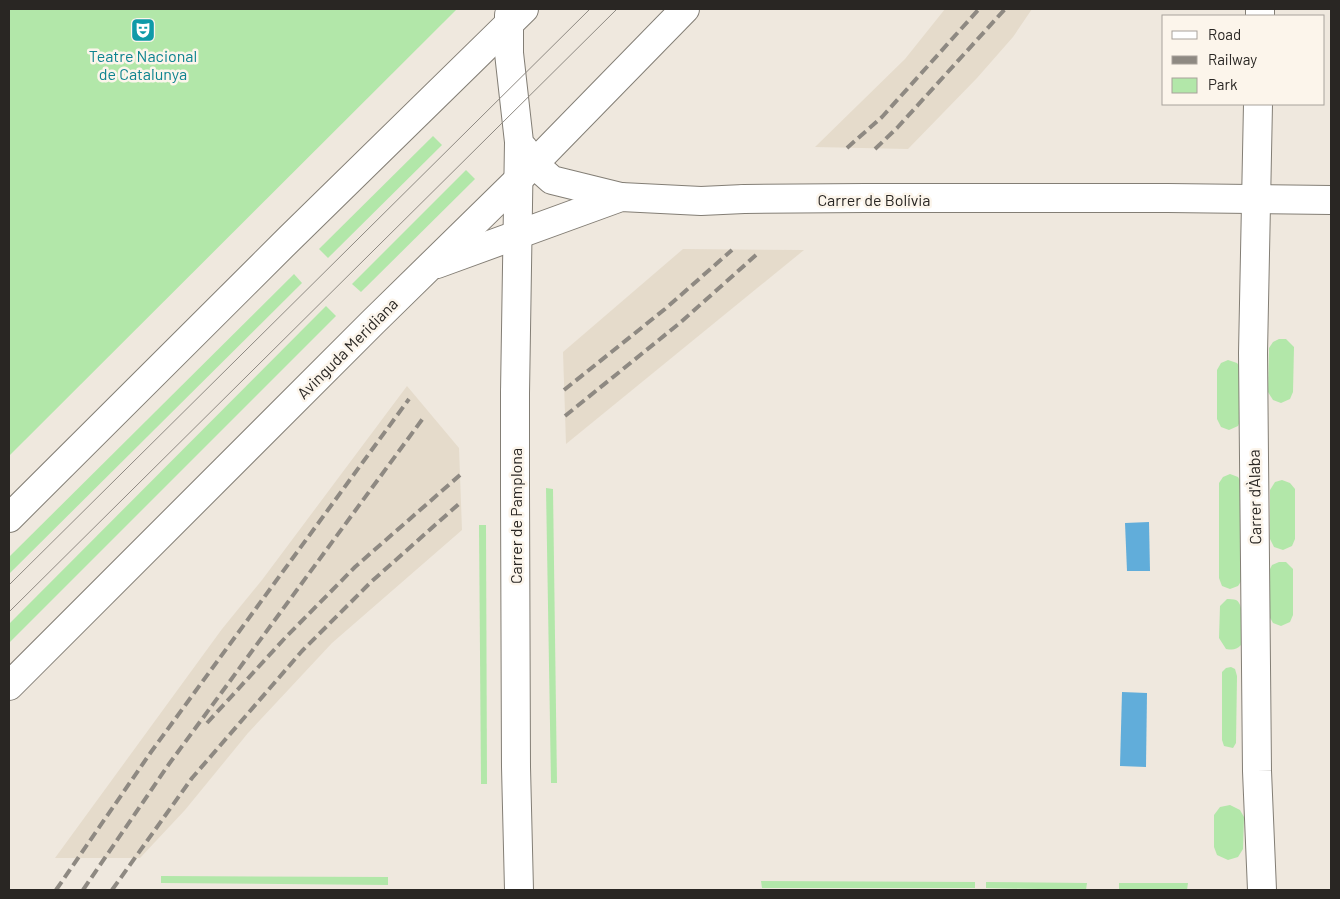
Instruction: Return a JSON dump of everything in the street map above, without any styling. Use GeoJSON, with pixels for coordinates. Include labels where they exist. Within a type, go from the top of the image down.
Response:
{"type":"FeatureCollection","features":[{"type":"Feature","properties":{"kind":"street","name":"Avinguda Meridiana"},"geometry":{"type":"LineString","coordinates":[[9,686],[429,267],[524,161],[685,9]]}},
{"type":"Feature","properties":{"kind":"street","name":"Carrer de Pamplona"},"geometry":{"type":"LineString","coordinates":[[514,14],[509,53],[524,161],[518,234],[515,392],[516,757],[519,890]]}},
{"type":"Feature","properties":{"kind":"street"},"geometry":{"type":"LineString","coordinates":[[9,518],[514,14]]}},
{"type":"Feature","properties":{"kind":"street","name":"Carrer d'Àlaba"},"geometry":{"type":"LineString","coordinates":[[1258,105],[1253,383],[1257,772],[1262,890]]}},
{"type":"Feature","properties":{"kind":"street"},"geometry":{"type":"LineString","coordinates":[[524,161],[552,180],[621,197]]}},
{"type":"Feature","properties":{"kind":"street","name":"Carrer de Bolívia"},"geometry":{"type":"LineString","coordinates":[[429,267],[621,197],[701,202],[744,199],[866,198],[1331,200]]}},
{"type":"Feature","properties":{"kind":"shaded area"},"geometry":{"type":"Polygon","coordinates":[[[945,9],[1032,9],[1013,37],[977,78],[908,149],[815,147],[905,59],[945,9]]]}},
{"type":"Feature","properties":{"kind":"shaded area"},"geometry":{"type":"Polygon","coordinates":[[[683,249],[804,250],[566,444],[563,352],[683,249]]]}},
{"type":"Feature","properties":{"kind":"shaded area"},"geometry":{"type":"Polygon","coordinates":[[[407,386],[459,448],[462,530],[332,643],[248,733],[185,810],[140,858],[55,858],[222,629],[262,580],[407,386]]]}},
{"type":"Feature","properties":{"kind":"green space"},"geometry":{"type":"Polygon","coordinates":[[[9,9],[456,9],[456,10],[9,456],[9,9]]]}},
{"type":"Feature","properties":{"kind":"green space"},"geometry":{"type":"Polygon","coordinates":[[[433,136],[442,145],[328,258],[319,249],[433,136]]]}},
{"type":"Feature","properties":{"kind":"green space"},"geometry":{"type":"Polygon","coordinates":[[[466,170],[475,179],[361,292],[352,284],[466,170]]]}},
{"type":"Feature","properties":{"kind":"green space"},"geometry":{"type":"Polygon","coordinates":[[[294,274],[302,283],[9,574],[9,557],[294,274]]]}},
{"type":"Feature","properties":{"kind":"green space"},"geometry":{"type":"Polygon","coordinates":[[[326,306],[336,316],[9,643],[9,624],[326,306]]]}},
{"type":"Feature","properties":{"kind":"green space"},"geometry":{"type":"Polygon","coordinates":[[[1279,339],[1286,339],[1294,347],[1293,392],[1290,399],[1281,403],[1273,400],[1268,392],[1269,348],[1273,342],[1279,339]]]}},
{"type":"Feature","properties":{"kind":"green space"},"geometry":{"type":"Polygon","coordinates":[[[1228,360],[1237,363],[1241,369],[1241,419],[1238,426],[1229,430],[1221,427],[1217,419],[1217,370],[1221,363],[1228,360]]]}},
{"type":"Feature","properties":{"kind":"green space"},"geometry":{"type":"Polygon","coordinates":[[[1230,474],[1238,477],[1242,484],[1242,580],[1238,586],[1230,589],[1222,586],[1219,578],[1219,483],[1223,477],[1230,474]]]}},
{"type":"Feature","properties":{"kind":"green space"},"geometry":{"type":"Polygon","coordinates":[[[1282,480],[1290,483],[1295,489],[1295,539],[1292,546],[1283,550],[1274,547],[1270,539],[1270,490],[1275,482],[1282,480]]]}},
{"type":"Feature","properties":{"kind":"green space"},"geometry":{"type":"Polygon","coordinates":[[[546,488],[553,489],[557,783],[551,783],[546,488]]]}},
{"type":"Feature","properties":{"kind":"green space"},"geometry":{"type":"Polygon","coordinates":[[[479,525],[486,525],[487,784],[481,784],[479,525]]]}},
{"type":"Feature","properties":{"kind":"green space"},"geometry":{"type":"Polygon","coordinates":[[[1286,562],[1293,569],[1293,615],[1290,622],[1281,626],[1273,623],[1269,616],[1269,571],[1272,565],[1286,562]]]}},
{"type":"Feature","properties":{"kind":"green space"},"geometry":{"type":"Polygon","coordinates":[[[1227,599],[1235,600],[1239,603],[1242,614],[1241,645],[1233,649],[1226,649],[1219,638],[1220,606],[1227,599]]]}},
{"type":"Feature","properties":{"kind":"green space"},"geometry":{"type":"Polygon","coordinates":[[[1231,667],[1235,669],[1237,676],[1236,743],[1233,748],[1224,746],[1222,740],[1222,672],[1226,668],[1231,667]]]}},
{"type":"Feature","properties":{"kind":"green space"},"geometry":{"type":"Polygon","coordinates":[[[1230,805],[1240,810],[1244,817],[1243,849],[1238,857],[1228,860],[1217,855],[1214,847],[1214,815],[1220,807],[1230,805]]]}},
{"type":"Feature","properties":{"kind":"green space"},"geometry":{"type":"Polygon","coordinates":[[[161,876],[388,877],[388,885],[161,883],[161,876]]]}},
{"type":"Feature","properties":{"kind":"green space"},"geometry":{"type":"Polygon","coordinates":[[[761,881],[975,882],[975,888],[762,888],[761,881]]]}},
{"type":"Feature","properties":{"kind":"green space"},"geometry":{"type":"Polygon","coordinates":[[[986,882],[1087,883],[1086,890],[986,888],[986,882]]]}},
{"type":"Feature","properties":{"kind":"green space"},"geometry":{"type":"Polygon","coordinates":[[[1119,883],[1188,883],[1187,890],[1119,890],[1119,883]]]}},
{"type":"Feature","properties":{"kind":"water"},"geometry":{"type":"Polygon","coordinates":[[[1149,522],[1150,571],[1127,571],[1125,523],[1149,522]]]}},
{"type":"Feature","properties":{"kind":"water"},"geometry":{"type":"Polygon","coordinates":[[[1122,692],[1147,693],[1146,767],[1120,766],[1122,692]]]}},
{"type":"Feature","properties":{"kind":"tram line"},"geometry":{"type":"LineString","coordinates":[[9,585],[590,9]]}},
{"type":"Feature","properties":{"kind":"tram line"},"geometry":{"type":"LineString","coordinates":[[9,612],[617,9]]}},
{"type":"Feature","properties":{"kind":"railway"},"geometry":{"type":"LineString","coordinates":[[847,148],[882,117],[979,9]]}},
{"type":"Feature","properties":{"kind":"railway"},"geometry":{"type":"LineString","coordinates":[[875,149],[897,128],[1005,9]]}},
{"type":"Feature","properties":{"kind":"railway"},"geometry":{"type":"LineString","coordinates":[[564,390],[665,309],[732,250]]}},
{"type":"Feature","properties":{"kind":"railway"},"geometry":{"type":"LineString","coordinates":[[565,416],[681,322],[756,255]]}},
{"type":"Feature","properties":{"kind":"railway"},"geometry":{"type":"LineString","coordinates":[[56,890],[151,752],[409,399]]}},
{"type":"Feature","properties":{"kind":"railway"},"geometry":{"type":"LineString","coordinates":[[83,890],[169,764],[424,417]]}},
{"type":"Feature","properties":{"kind":"railway"},"geometry":{"type":"LineString","coordinates":[[207,723],[285,638],[355,567],[460,475]]}},
{"type":"Feature","properties":{"kind":"railway"},"geometry":{"type":"LineString","coordinates":[[112,890],[192,778],[302,651],[371,582],[461,502]]}},
{"type":"Feature","properties":{"kind":"place","name":"Teatre Nacional de Catalunya"},"geometry":{"type":"Point","coordinates":[143,30]}}]}
